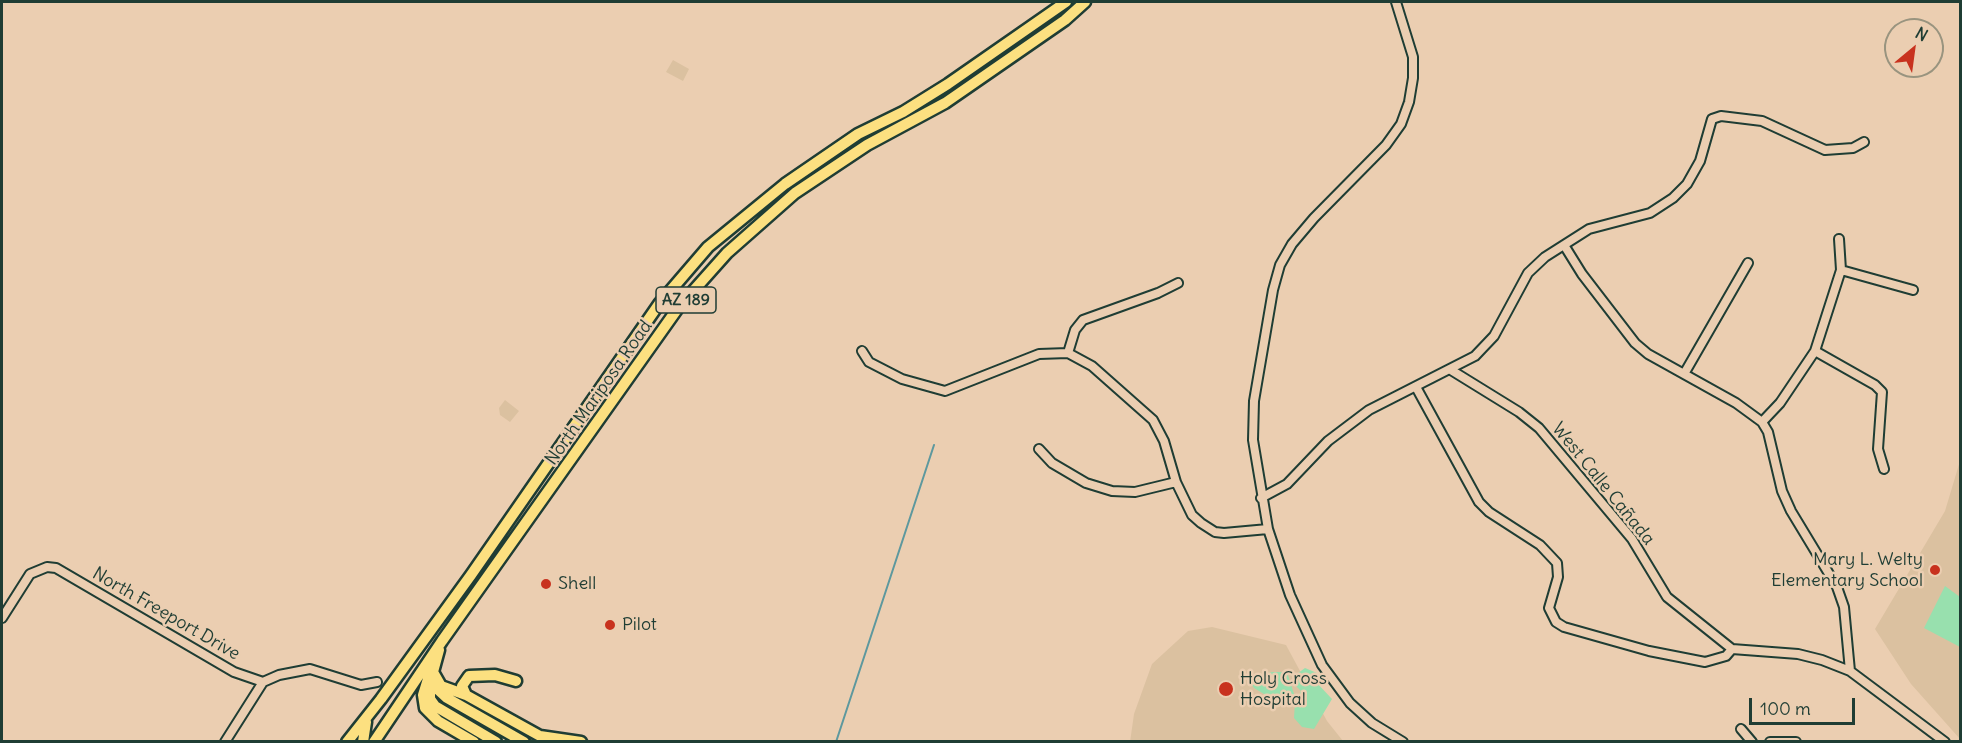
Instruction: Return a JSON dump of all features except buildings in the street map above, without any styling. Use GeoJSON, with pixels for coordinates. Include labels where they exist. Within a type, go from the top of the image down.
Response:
{"type":"FeatureCollection","features":[{"type":"Feature","properties":{"kind":"highway","name":"North Mariposa Road"},"geometry":{"type":"LineString","coordinates":[[381,699],[572,433],[659,304],[708,248],[785,184],[858,134],[903,112],[948,84],[1065,2]]}},
{"type":"Feature","properties":{"kind":"highway","name":"North Mariposa Road"},"geometry":{"type":"LineString","coordinates":[[395,708],[678,309],[727,253],[795,193],[867,146],[945,103],[1065,20],[1085,2]]}},
{"type":"Feature","properties":{"kind":"highway"},"geometry":{"type":"LineString","coordinates":[[440,645],[430,699],[435,706],[496,741]]}},
{"type":"Feature","properties":{"kind":"highway"},"geometry":{"type":"LineString","coordinates":[[440,645],[426,700],[433,711],[485,741]]}},
{"type":"Feature","properties":{"kind":"highway"},"geometry":{"type":"LineString","coordinates":[[466,695],[462,686],[469,676],[495,675],[516,681]]}},
{"type":"Feature","properties":{"kind":"highway"},"geometry":{"type":"LineString","coordinates":[[432,682],[466,695],[540,736],[581,741]]}},
{"type":"Feature","properties":{"kind":"highway"},"geometry":{"type":"LineString","coordinates":[[432,682],[423,702],[430,714],[474,741]]}},
{"type":"Feature","properties":{"kind":"highway"},"geometry":{"type":"LineString","coordinates":[[432,682],[441,702],[511,741]]}},
{"type":"Feature","properties":{"kind":"highway"},"geometry":{"type":"LineString","coordinates":[[432,682],[441,694],[524,741]]}},
{"type":"Feature","properties":{"kind":"highway"},"geometry":{"type":"LineString","coordinates":[[432,682],[539,741]]}},
{"type":"Feature","properties":{"kind":"highway"},"geometry":{"type":"LineString","coordinates":[[381,699],[395,708]]}},
{"type":"Feature","properties":{"kind":"highway","name":"AZ 189"},"geometry":{"type":"LineString","coordinates":[[356,741],[381,699]]}},
{"type":"Feature","properties":{"kind":"highway","name":"AZ 189"},"geometry":{"type":"LineString","coordinates":[[374,741],[395,708]]}},
{"type":"Feature","properties":{"kind":"highway","name":"AZ 189"},"geometry":{"type":"LineString","coordinates":[[347,741],[373,711]]}},
{"type":"Feature","properties":{"kind":"highway","name":"AZ 189"},"geometry":{"type":"LineString","coordinates":[[363,741],[366,722]]}},
{"type":"Feature","properties":{"kind":"street"},"geometry":{"type":"LineString","coordinates":[[1396,2],[1413,57],[1412,86],[1401,124],[1386,145],[1292,244],[1280,265],[1273,290],[1254,401],[1254,450],[1268,529],[1290,595],[1322,664],[1350,703],[1372,723],[1403,741]]}},
{"type":"Feature","properties":{"kind":"street"},"geometry":{"type":"LineString","coordinates":[[1261,498],[1287,484],[1347,425],[1385,401],[1475,356],[1494,336],[1528,273],[1545,257],[1589,229],[1650,213],[1673,198],[1687,184],[1700,161],[1710,124],[1716,117],[1762,121],[1824,150],[1853,148],[1864,142]]}},
{"type":"Feature","properties":{"kind":"street"},"geometry":{"type":"LineString","coordinates":[[1762,422],[1780,403],[1815,351],[1841,270],[1839,239]]}},
{"type":"Feature","properties":{"kind":"street"},"geometry":{"type":"LineString","coordinates":[[1564,245],[1582,274],[1635,344],[1762,422],[1768,432],[1782,491],[1791,511],[1837,587],[1845,607],[1850,671]]}},
{"type":"Feature","properties":{"kind":"street"},"geometry":{"type":"LineString","coordinates":[[1684,374],[1748,263]]}},
{"type":"Feature","properties":{"kind":"street"},"geometry":{"type":"LineString","coordinates":[[1841,270],[1913,290]]}},
{"type":"Feature","properties":{"kind":"street"},"geometry":{"type":"LineString","coordinates":[[1068,353],[1075,330],[1083,320],[1158,293],[1178,283]]}},
{"type":"Feature","properties":{"kind":"street"},"geometry":{"type":"LineString","coordinates":[[861,351],[869,362],[902,379],[945,391],[1039,354],[1068,353],[1092,366],[1153,420],[1164,441],[1176,482],[1192,515],[1209,529],[1231,533],[1268,529]]}},
{"type":"Feature","properties":{"kind":"street"},"geometry":{"type":"LineString","coordinates":[[1815,351],[1875,385],[1882,392],[1878,449],[1884,469]]}},
{"type":"Feature","properties":{"kind":"street","name":"West Calle Cañada"},"geometry":{"type":"LineString","coordinates":[[1451,370],[1519,412],[1539,428],[1632,539],[1667,597],[1732,649]]}},
{"type":"Feature","properties":{"kind":"street"},"geometry":{"type":"LineString","coordinates":[[1416,387],[1479,502],[1490,512],[1540,545],[1557,563],[1558,577],[1549,608],[1556,622],[1564,627],[1649,651],[1705,662],[1726,656],[1732,649],[1798,654],[1822,660],[1850,671],[1945,741]]}},
{"type":"Feature","properties":{"kind":"street"},"geometry":{"type":"LineString","coordinates":[[1040,449],[1052,464],[1086,483],[1112,491],[1135,492],[1176,482]]}},
{"type":"Feature","properties":{"kind":"street","name":"North Freeport Drive"},"geometry":{"type":"LineString","coordinates":[[2,618],[30,574],[47,567],[56,568],[234,672],[263,682]]}},
{"type":"Feature","properties":{"kind":"street"},"geometry":{"type":"LineString","coordinates":[[225,741],[263,682],[279,675],[310,669],[360,685],[377,682]]}},
{"type":"Feature","properties":{"kind":"street"},"geometry":{"type":"LineString","coordinates":[[1741,729],[1752,741]]}},
{"type":"Feature","properties":{"kind":"street"},"geometry":{"type":"LineString","coordinates":[[1770,741],[1796,741]]}},
{"type":"Feature","properties":{"kind":"shaded area"},"geometry":{"type":"Polygon","coordinates":[[[673,60],[689,69],[683,81],[666,72],[673,60]]]}},
{"type":"Feature","properties":{"kind":"shaded area"},"geometry":{"type":"Polygon","coordinates":[[[505,400],[519,411],[510,422],[500,415],[499,408],[505,400]]]}},
{"type":"Feature","properties":{"kind":"shaded area","name":"Mary L. Welty Elementary School"},"geometry":{"type":"Polygon","coordinates":[[[1960,461],[1960,739],[1911,684],[1875,629],[1945,511],[1960,461]]]}},
{"type":"Feature","properties":{"kind":"shaded area","name":"Holy Cross Hospital"},"geometry":{"type":"Polygon","coordinates":[[[1212,627],[1286,645],[1327,721],[1343,741],[1130,742],[1134,714],[1152,664],[1188,631],[1212,627]]]}},
{"type":"Feature","properties":{"kind":"green space"},"geometry":{"type":"Polygon","coordinates":[[[1945,586],[1960,597],[1960,647],[1924,628],[1945,586]]]}},
{"type":"Feature","properties":{"kind":"green space"},"geometry":{"type":"Polygon","coordinates":[[[1305,668],[1317,673],[1317,683],[1332,699],[1314,729],[1302,727],[1294,718],[1295,702],[1301,691],[1294,684],[1294,676],[1305,668]]]}},
{"type":"Feature","properties":{"kind":"green space"},"geometry":{"type":"Polygon","coordinates":[[[1287,672],[1295,697],[1282,705],[1254,688],[1249,680],[1256,675],[1287,672]]]}},
{"type":"Feature","properties":{"kind":"waterway"},"geometry":{"type":"LineString","coordinates":[[836,742],[934,445]]}},
{"type":"Feature","properties":{"kind":"place","name":"Mary L. Welty Elementary School"},"geometry":{"type":"Point","coordinates":[1935,570]}},
{"type":"Feature","properties":{"kind":"place","name":"Shell"},"geometry":{"type":"Point","coordinates":[546,584]}},
{"type":"Feature","properties":{"kind":"place","name":"Pilot"},"geometry":{"type":"Point","coordinates":[610,625]}},
{"type":"Feature","properties":{"kind":"place","name":"Holy Cross Hospital"},"geometry":{"type":"Point","coordinates":[1226,689]}}]}
